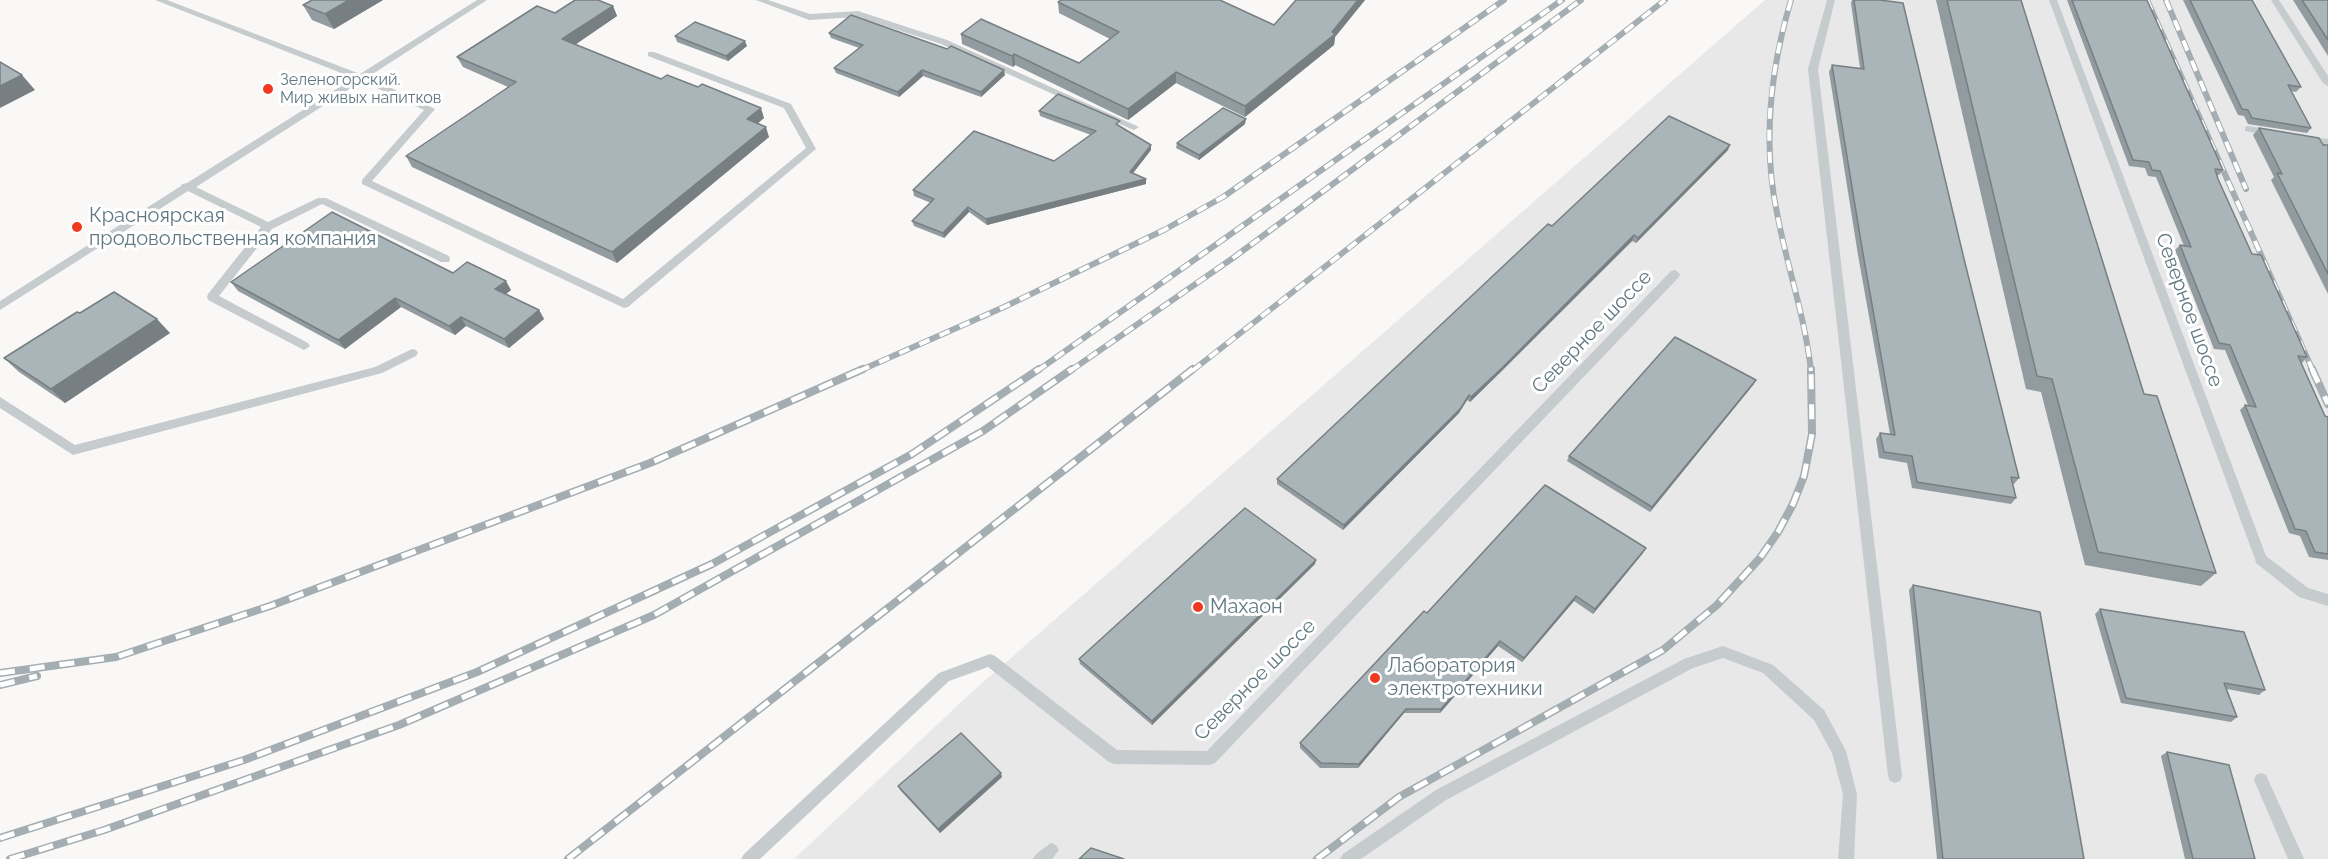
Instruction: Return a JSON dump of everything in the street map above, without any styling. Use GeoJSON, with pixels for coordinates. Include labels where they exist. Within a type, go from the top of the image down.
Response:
{"type":"FeatureCollection","features":[{"type":"Feature","properties":{"kind":"lane"},"geometry":{"type":"LineString","coordinates":[[159,0],[363,78],[430,109],[366,182],[624,304],[811,149],[788,106],[651,54]]}},
{"type":"Feature","properties":{"kind":"lane"},"geometry":{"type":"LineString","coordinates":[[0,306],[186,186],[363,78],[483,0]]}},
{"type":"Feature","properties":{"kind":"lane"},"geometry":{"type":"LineString","coordinates":[[760,0],[809,17],[858,14],[944,42],[1134,127]]}},
{"type":"Feature","properties":{"kind":"lane"},"geometry":{"type":"LineString","coordinates":[[1831,0],[1813,69],[1895,777]]}},
{"type":"Feature","properties":{"kind":"lane","name":"Северное шоссе"},"geometry":{"type":"LineString","coordinates":[[2053,0],[2261,559],[2304,593],[2328,600]]}},
{"type":"Feature","properties":{"kind":"lane"},"geometry":{"type":"LineString","coordinates":[[2275,0],[2328,83]]}},
{"type":"Feature","properties":{"kind":"lane"},"geometry":{"type":"LineString","coordinates":[[2248,129],[2282,135]]}},
{"type":"Feature","properties":{"kind":"lane"},"geometry":{"type":"LineString","coordinates":[[2294,137],[2328,142]]}},
{"type":"Feature","properties":{"kind":"lane"},"geometry":{"type":"LineString","coordinates":[[186,186],[268,226]]}},
{"type":"Feature","properties":{"kind":"lane"},"geometry":{"type":"LineString","coordinates":[[304,345],[212,297],[268,226],[322,200],[445,259]]}},
{"type":"Feature","properties":{"kind":"lane","name":"Северное шоссе"},"geometry":{"type":"LineString","coordinates":[[749,859],[944,677],[990,660],[1114,757],[1210,758],[1675,274]]}},
{"type":"Feature","properties":{"kind":"lane"},"geometry":{"type":"LineString","coordinates":[[0,402],[74,450],[378,370],[412,353]]}},
{"type":"Feature","properties":{"kind":"lane"},"geometry":{"type":"LineString","coordinates":[[1348,859],[1441,795],[1689,663],[1723,652],[1768,669],[1819,715],[1839,751],[1850,794],[1846,859]]}},
{"type":"Feature","properties":{"kind":"lane"},"geometry":{"type":"LineString","coordinates":[[2261,780],[2296,859]]}},
{"type":"Feature","properties":{"kind":"shaded area"},"geometry":{"type":"Polygon","coordinates":[[[1765,0],[2328,0],[2328,859],[794,859],[973,691],[1765,0]]]}},
{"type":"Feature","properties":{"kind":"building"},"geometry":{"type":"Polygon","coordinates":[[[312,0],[349,0],[325,14],[303,5],[312,0]]]}},
{"type":"Feature","properties":{"kind":"building"},"geometry":{"type":"Polygon","coordinates":[[[575,0],[598,0],[613,6],[562,39],[661,79],[667,75],[698,87],[702,84],[761,108],[747,119],[766,127],[612,252],[406,156],[516,82],[457,57],[537,6],[555,13],[575,0]]]}},
{"type":"Feature","properties":{"kind":"building"},"geometry":{"type":"Polygon","coordinates":[[[1061,0],[1220,0],[1274,25],[1296,0],[1358,0],[1332,32],[1335,34],[1245,106],[1176,72],[1128,109],[1014,54],[1012,56],[961,34],[981,19],[1079,63],[1119,32],[1058,2],[1061,0]]]}},
{"type":"Feature","properties":{"kind":"building"},"geometry":{"type":"Polygon","coordinates":[[[1854,0],[1903,3],[2019,478],[2011,477],[2016,498],[1917,482],[1912,456],[1884,452],[1880,433],[1895,435],[1832,65],[1864,69],[1854,0]]]}},
{"type":"Feature","properties":{"kind":"building"},"geometry":{"type":"Polygon","coordinates":[[[1947,0],[2021,0],[2144,394],[2157,396],[2216,573],[2098,552],[2052,379],[2037,376],[1947,0]]]}},
{"type":"Feature","properties":{"kind":"building"},"geometry":{"type":"Polygon","coordinates":[[[2072,0],[2147,0],[2223,170],[2215,169],[2218,179],[2252,254],[2261,255],[2307,357],[2298,356],[2325,416],[2328,417],[2328,554],[2315,552],[2306,531],[2295,529],[2245,405],[2256,407],[2230,345],[2219,343],[2180,245],[2191,247],[2160,171],[2152,170],[2149,162],[2133,160],[2072,0]]]}},
{"type":"Feature","properties":{"kind":"building"},"geometry":{"type":"Polygon","coordinates":[[[2190,0],[2252,0],[2301,87],[2288,85],[2311,128],[2252,118],[2248,110],[2242,109],[2190,0]]]}},
{"type":"Feature","properties":{"kind":"building"},"geometry":{"type":"Polygon","coordinates":[[[2302,0],[2328,0],[2328,40],[2302,0]]]}},
{"type":"Feature","properties":{"kind":"building"},"geometry":{"type":"Polygon","coordinates":[[[851,15],[947,49],[951,46],[1004,70],[981,92],[922,70],[898,92],[834,68],[863,45],[829,33],[851,15]]]}},
{"type":"Feature","properties":{"kind":"building"},"geometry":{"type":"Polygon","coordinates":[[[695,22],[745,41],[726,56],[675,36],[695,22]]]}},
{"type":"Feature","properties":{"kind":"building"},"geometry":{"type":"Polygon","coordinates":[[[0,62],[22,75],[0,86],[0,62]]]}},
{"type":"Feature","properties":{"kind":"building"},"geometry":{"type":"Polygon","coordinates":[[[1058,94],[1120,121],[1116,124],[1151,145],[1130,172],[1146,179],[986,219],[968,207],[943,233],[912,221],[934,199],[913,190],[974,131],[1054,161],[1096,131],[1039,111],[1058,94]]]}},
{"type":"Feature","properties":{"kind":"building"},"geometry":{"type":"Polygon","coordinates":[[[1223,108],[1246,119],[1199,155],[1177,143],[1223,108]]]}},
{"type":"Feature","properties":{"kind":"building"},"geometry":{"type":"Polygon","coordinates":[[[1669,116],[1730,145],[1638,238],[1634,235],[1502,368],[1471,397],[1469,395],[1461,408],[1344,525],[1277,479],[1548,224],[1552,226],[1669,116]]]}},
{"type":"Feature","properties":{"kind":"building"},"geometry":{"type":"Polygon","coordinates":[[[2259,128],[2319,138],[2323,145],[2328,145],[2328,274],[2277,173],[2282,174],[2259,128]]]}},
{"type":"Feature","properties":{"kind":"building"},"geometry":{"type":"Polygon","coordinates":[[[332,212],[453,273],[467,262],[506,281],[495,289],[539,310],[504,339],[461,317],[449,326],[395,298],[338,340],[231,282],[332,212]]]}},
{"type":"Feature","properties":{"kind":"building"},"geometry":{"type":"Polygon","coordinates":[[[114,292],[157,319],[51,389],[4,358],[77,312],[80,313],[114,292]]]}},
{"type":"Feature","properties":{"kind":"building"},"geometry":{"type":"Polygon","coordinates":[[[1675,337],[1756,380],[1652,507],[1569,456],[1675,337]]]}},
{"type":"Feature","properties":{"kind":"building"},"geometry":{"type":"Polygon","coordinates":[[[1545,485],[1646,548],[1595,609],[1576,596],[1524,658],[1500,641],[1441,709],[1406,709],[1359,764],[1321,763],[1300,743],[1424,611],[1427,613],[1545,485]]]}},
{"type":"Feature","properties":{"kind":"building"},"geometry":{"type":"Polygon","coordinates":[[[1245,508],[1316,560],[1152,721],[1079,659],[1245,508]]]}},
{"type":"Feature","properties":{"kind":"building"},"geometry":{"type":"Polygon","coordinates":[[[1913,585],[2040,612],[2084,859],[1943,859],[1913,585]]]}},
{"type":"Feature","properties":{"kind":"building"},"geometry":{"type":"Polygon","coordinates":[[[2100,609],[2244,632],[2265,690],[2224,683],[2237,717],[2126,698],[2100,609]]]}},
{"type":"Feature","properties":{"kind":"building"},"geometry":{"type":"Polygon","coordinates":[[[961,733],[1001,773],[938,829],[898,786],[961,733]]]}},
{"type":"Feature","properties":{"kind":"building"},"geometry":{"type":"Polygon","coordinates":[[[2167,752],[2229,765],[2255,859],[2193,859],[2167,752]]]}},
{"type":"Feature","properties":{"kind":"building"},"geometry":{"type":"Polygon","coordinates":[[[1091,848],[1124,859],[1079,859],[1091,848]]]}},
{"type":"Feature","properties":{"kind":"railway"},"geometry":{"type":"LineString","coordinates":[[859,371],[1004,307],[1164,230],[1223,197],[1504,0]]}},
{"type":"Feature","properties":{"kind":"railway"},"geometry":{"type":"LineString","coordinates":[[1037,371],[1562,0]]}},
{"type":"Feature","properties":{"kind":"railway"},"geometry":{"type":"LineString","coordinates":[[1070,371],[1233,258],[1581,0]]}},
{"type":"Feature","properties":{"kind":"railway"},"geometry":{"type":"LineString","coordinates":[[1192,371],[1665,0]]}},
{"type":"Feature","properties":{"kind":"railway"},"geometry":{"type":"LineString","coordinates":[[1791,0],[1773,80],[1770,106],[1770,159],[1777,213],[1805,331],[1811,371]]}},
{"type":"Feature","properties":{"kind":"railway"},"geometry":{"type":"LineString","coordinates":[[2147,0],[2313,371]]}},
{"type":"Feature","properties":{"kind":"railway"},"geometry":{"type":"LineString","coordinates":[[2166,0],[2246,189]]}},
{"type":"Feature","properties":{"kind":"railway"},"geometry":{"type":"LineString","coordinates":[[0,673],[116,657],[270,606],[650,463],[863,369]]}},
{"type":"Feature","properties":{"kind":"railway"},"geometry":{"type":"LineString","coordinates":[[0,838],[244,760],[477,672],[712,564],[912,454],[1039,369]]}},
{"type":"Feature","properties":{"kind":"railway"},"geometry":{"type":"LineString","coordinates":[[10,859],[104,830],[399,725],[654,615],[983,431],[1072,369]]}},
{"type":"Feature","properties":{"kind":"railway"},"geometry":{"type":"LineString","coordinates":[[568,859],[1193,369]]}},
{"type":"Feature","properties":{"kind":"railway"},"geometry":{"type":"LineString","coordinates":[[1317,859],[1399,797],[1663,650],[1717,605],[1760,558],[1778,532],[1793,504],[1804,476],[1812,434],[1811,369]]}},
{"type":"Feature","properties":{"kind":"railway"},"geometry":{"type":"LineString","coordinates":[[2312,369],[2328,404]]}},
{"type":"Feature","properties":{"kind":"railway"},"geometry":{"type":"LineString","coordinates":[[0,685],[37,676]]}},
{"type":"Feature","properties":{"kind":"place","name":"Зеленогорский. Мир живых напитков"},"geometry":{"type":"Point","coordinates":[268,89]}},
{"type":"Feature","properties":{"kind":"place","name":"Красноярская продовольственная компания"},"geometry":{"type":"Point","coordinates":[77,227]}},
{"type":"Feature","properties":{"kind":"place","name":"Махаон"},"geometry":{"type":"Point","coordinates":[1198,607]}},
{"type":"Feature","properties":{"kind":"place","name":"Лаборатория электротехники"},"geometry":{"type":"Point","coordinates":[1375,678]}}]}
